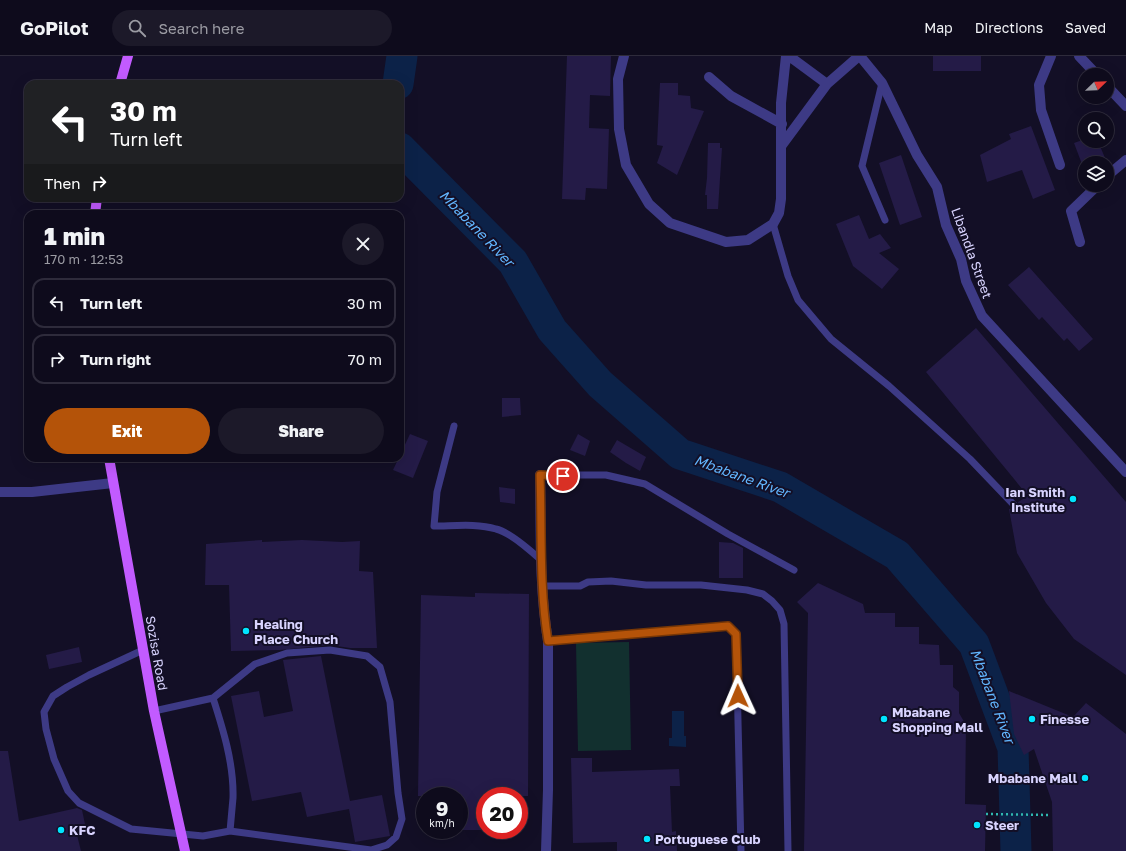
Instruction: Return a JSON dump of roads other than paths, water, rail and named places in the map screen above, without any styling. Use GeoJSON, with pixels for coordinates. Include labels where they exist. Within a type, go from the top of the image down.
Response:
{"type":"FeatureCollection","features":[{"type":"Feature","properties":{"kind":"main road"},"geometry":{"type":"LineString","coordinates":[[121,80],[128,56]]}},
{"type":"Feature","properties":{"kind":"main road","name":"Sozisa Road"},"geometry":{"type":"LineString","coordinates":[[110,462],[154,711],[185,851]]}},
{"type":"Feature","properties":{"kind":"street"},"geometry":{"type":"LineString","coordinates":[[624,56],[618,79],[619,129],[626,165],[649,204],[670,223],[726,242],[748,240],[773,224],[779,214],[781,199],[782,146],[781,103],[787,56],[827,84]]}},
{"type":"Feature","properties":{"kind":"street"},"geometry":{"type":"LineString","coordinates":[[782,146],[827,84],[860,56]]}},
{"type":"Feature","properties":{"kind":"street","name":"Libandla Street"},"geometry":{"type":"LineString","coordinates":[[860,56],[882,83],[916,156],[938,187],[946,225],[961,259],[966,281],[982,316],[1126,472]]}},
{"type":"Feature","properties":{"kind":"street"},"geometry":{"type":"LineString","coordinates":[[1051,56],[1039,85],[1041,110],[1060,165]]}},
{"type":"Feature","properties":{"kind":"street"},"geometry":{"type":"LineString","coordinates":[[1082,57],[1091,68]]}},
{"type":"Feature","properties":{"kind":"street"},"geometry":{"type":"LineString","coordinates":[[709,77],[731,96],[782,124]]}},
{"type":"Feature","properties":{"kind":"street"},"geometry":{"type":"LineString","coordinates":[[1114,93],[1126,106]]}},
{"type":"Feature","properties":{"kind":"street"},"geometry":{"type":"LineString","coordinates":[[1114,170],[1126,160]]}},
{"type":"Feature","properties":{"kind":"street"},"geometry":{"type":"LineString","coordinates":[[1080,242],[1071,211],[1091,192]]}},
{"type":"Feature","properties":{"kind":"street"},"geometry":{"type":"LineString","coordinates":[[540,475],[543,586],[548,641],[548,790],[546,851]]}},
{"type":"Feature","properties":{"kind":"street"},"geometry":{"type":"LineString","coordinates":[[0,492],[32,492],[113,483]]}},
{"type":"Feature","properties":{"kind":"lane"},"geometry":{"type":"LineString","coordinates":[[882,83],[862,166],[885,220]]}},
{"type":"Feature","properties":{"kind":"lane"},"geometry":{"type":"LineString","coordinates":[[773,224],[788,276],[798,300],[831,339],[889,386],[970,459],[1014,505]]}},
{"type":"Feature","properties":{"kind":"lane"},"geometry":{"type":"LineString","coordinates":[[454,426],[437,492],[434,526],[461,526],[497,529],[524,545],[542,560]]}},
{"type":"Feature","properties":{"kind":"lane"},"geometry":{"type":"LineString","coordinates":[[540,475],[606,475],[645,484],[728,534],[794,570]]}},
{"type":"Feature","properties":{"kind":"lane"},"geometry":{"type":"LineString","coordinates":[[543,586],[580,586],[588,582],[611,581],[646,585],[701,585],[747,590],[763,594],[780,610],[784,624],[788,851]]}},
{"type":"Feature","properties":{"kind":"lane"},"geometry":{"type":"LineString","coordinates":[[548,641],[728,626],[736,634],[741,851]]}},
{"type":"Feature","properties":{"kind":"lane"},"geometry":{"type":"LineString","coordinates":[[143,650],[89,675],[53,696],[44,712],[46,728],[54,759],[68,791],[79,803],[131,829],[182,835],[204,836],[230,832],[371,850],[387,845],[396,837],[402,819],[398,793],[390,702],[380,667],[367,656],[330,650],[287,653],[255,664],[213,698],[154,711]]}},
{"type":"Feature","properties":{"kind":"lane"},"geometry":{"type":"LineString","coordinates":[[213,698],[223,728],[229,762],[233,796],[230,832]]}},
{"type":"Feature","properties":{"kind":"water"},"geometry":{"type":"Polygon","coordinates":[[[672,711],[684,711],[684,736],[686,736],[686,747],[669,746],[669,738],[672,738],[672,711]]]}},
{"type":"Feature","properties":{"kind":"waterway","name":"Mbabane River"},"geometry":{"type":"LineString","coordinates":[[399,80],[402,56]]}},
{"type":"Feature","properties":{"kind":"waterway","name":"Mbabane River"},"geometry":{"type":"LineString","coordinates":[[404,152],[513,262],[552,330],[600,384],[680,454],[780,487],[897,555],[974,644],[1013,748],[1016,851]]}},
{"type":"Feature","properties":{"kind":"place","name":"Ian Smith Institute"},"geometry":{"type":"Point","coordinates":[1073,499]}},
{"type":"Feature","properties":{"kind":"place","name":"Healing Place Church"},"geometry":{"type":"Point","coordinates":[246,631]}},
{"type":"Feature","properties":{"kind":"place","name":"Mbabane Shopping Mall"},"geometry":{"type":"Point","coordinates":[884,719]}},
{"type":"Feature","properties":{"kind":"place","name":"Finesse"},"geometry":{"type":"Point","coordinates":[1032,719]}},
{"type":"Feature","properties":{"kind":"place","name":"Mbabane Mall"},"geometry":{"type":"Point","coordinates":[1085,778]}},
{"type":"Feature","properties":{"kind":"place","name":"Steer"},"geometry":{"type":"Point","coordinates":[977,825]}},
{"type":"Feature","properties":{"kind":"place","name":"KFC"},"geometry":{"type":"Point","coordinates":[61,830]}},
{"type":"Feature","properties":{"kind":"place","name":"Portuguese Club"},"geometry":{"type":"Point","coordinates":[647,839]}}]}
